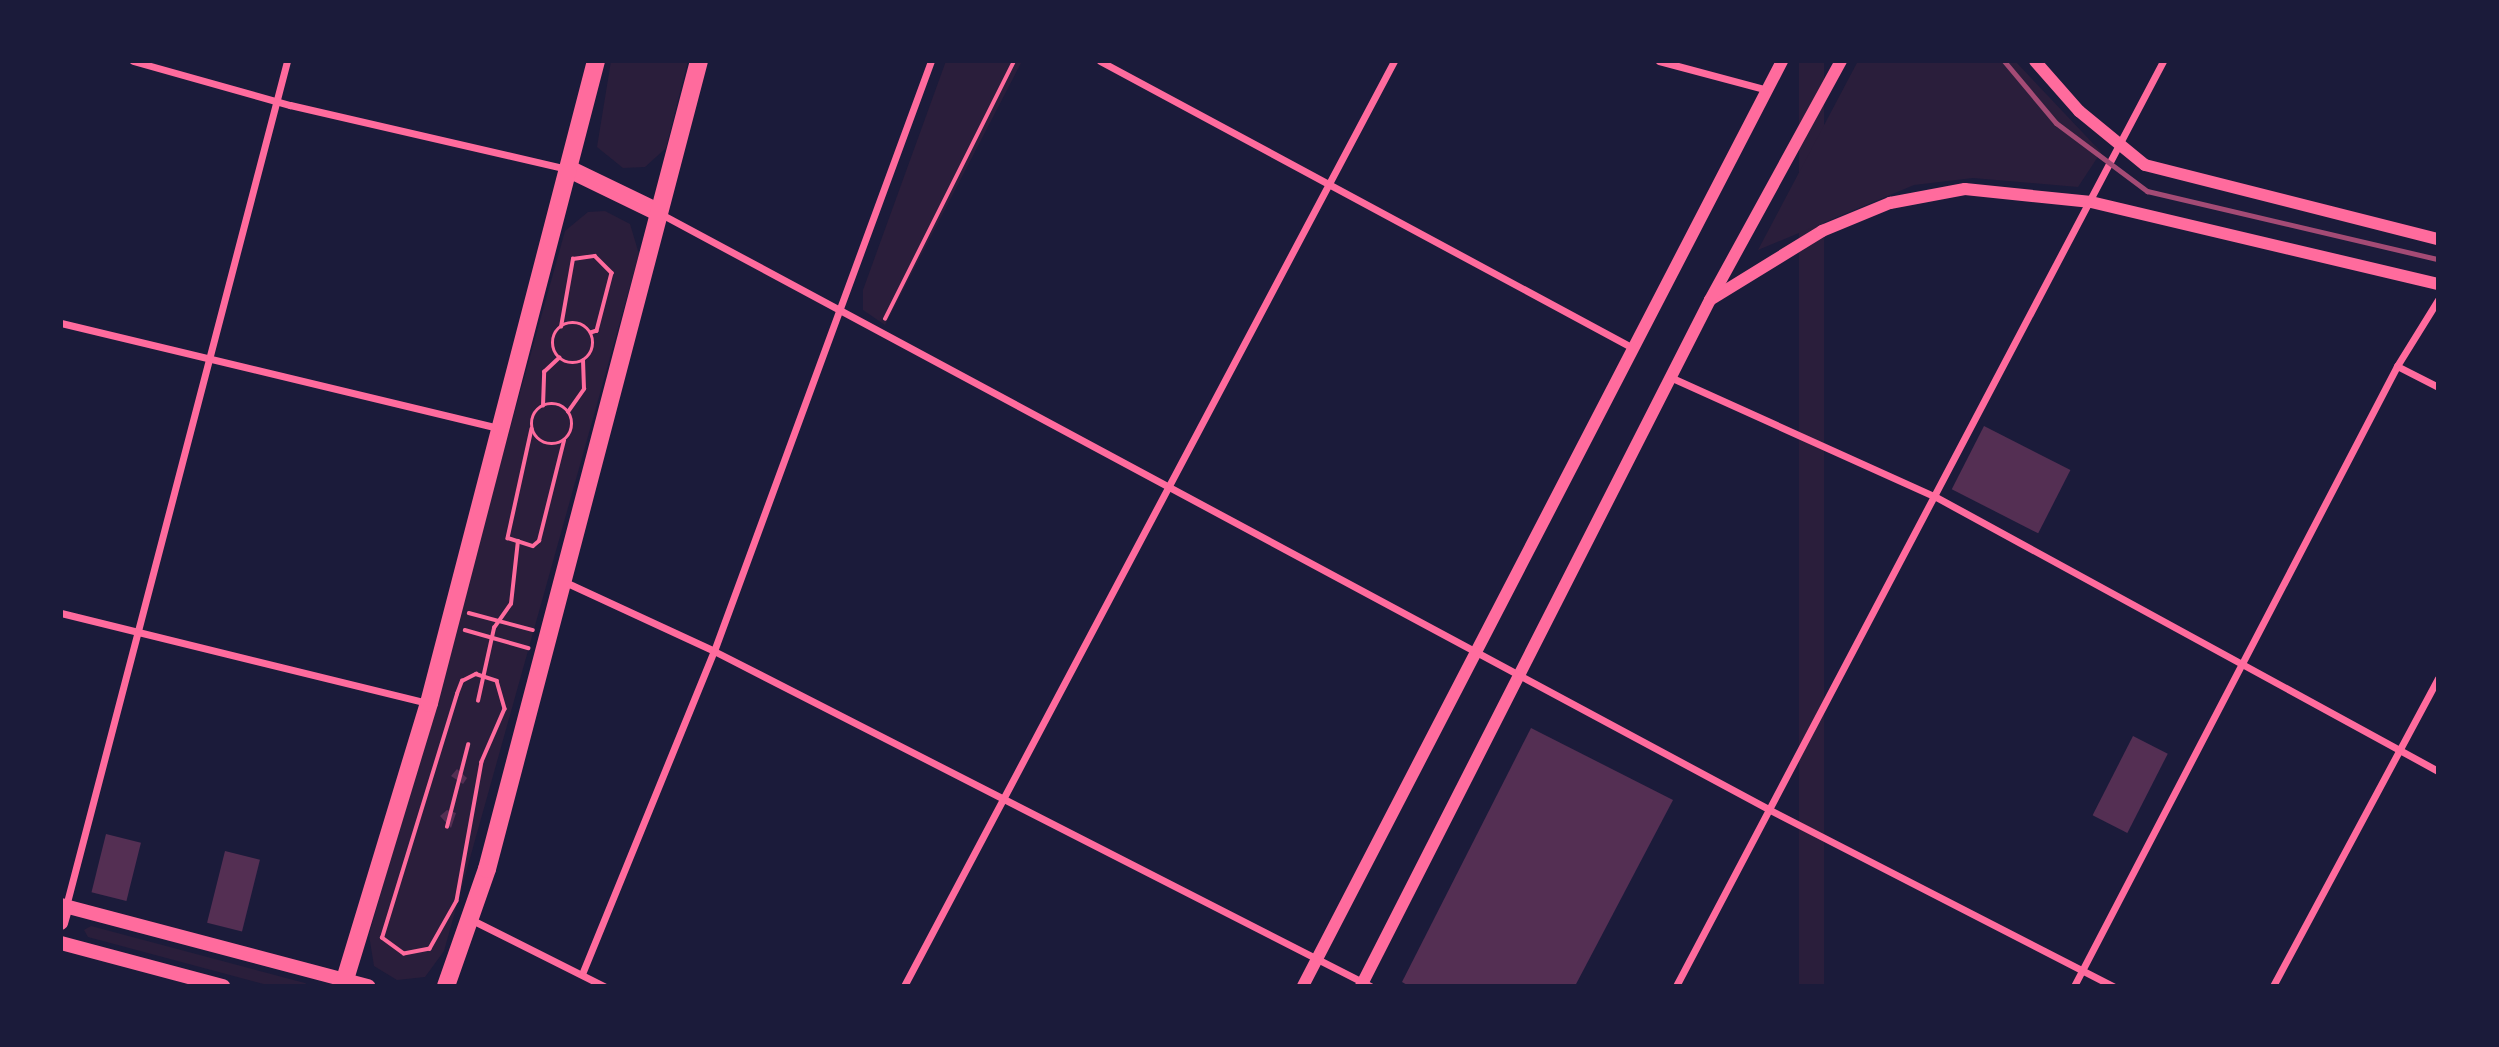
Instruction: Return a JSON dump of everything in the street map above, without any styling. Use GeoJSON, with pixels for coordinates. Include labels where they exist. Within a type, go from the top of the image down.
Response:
{"type":"FeatureCollection","features":[{"type":"Feature","properties":{"kind":"main road"},"geometry":{"type":"LineString","coordinates":[[344,983],[429,703],[596,61]]}},
{"type":"Feature","properties":{"kind":"main road"},"geometry":{"type":"LineString","coordinates":[[446,986],[472,920],[565,582],[699,61]]}},
{"type":"Feature","properties":{"kind":"main road"},"geometry":{"type":"LineString","coordinates":[[569,169],[658,212]]}},
{"type":"Feature","properties":{"kind":"main road"},"geometry":{"type":"LineString","coordinates":[[61,923],[63,905],[344,983],[368,986]]}},
{"type":"Feature","properties":{"kind":"main road"},"geometry":{"type":"LineString","coordinates":[[61,943],[223,986]]}},
{"type":"Feature","properties":{"kind":"street"},"geometry":{"type":"LineString","coordinates":[[133,61],[276,102],[569,169]]}},
{"type":"Feature","properties":{"kind":"street"},"geometry":{"type":"LineString","coordinates":[[63,905],[287,61]]}},
{"type":"Feature","properties":{"kind":"street"},"geometry":{"type":"LineString","coordinates":[[582,974],[715,651],[842,311],[931,61]]}},
{"type":"Feature","properties":{"kind":"street"},"geometry":{"type":"LineString","coordinates":[[1100,61],[1633,348]]}},
{"type":"Feature","properties":{"kind":"street"},"geometry":{"type":"LineString","coordinates":[[904,986],[1166,485],[1394,61]]}},
{"type":"Feature","properties":{"kind":"street"},"geometry":{"type":"LineString","coordinates":[[1659,61],[1767,90]]}},
{"type":"Feature","properties":{"kind":"street"},"geometry":{"type":"LineString","coordinates":[[1303,986],[1474,651],[1782,61]]}},
{"type":"Feature","properties":{"kind":"street"},"geometry":{"type":"LineString","coordinates":[[565,582],[715,651],[1364,984],[1516,675],[1670,377],[1841,61]]}},
{"type":"Feature","properties":{"kind":"street"},"geometry":{"type":"LineString","coordinates":[[2035,61],[2121,147],[2145,165],[2438,239]]}},
{"type":"Feature","properties":{"kind":"street"},"geometry":{"type":"LineString","coordinates":[[1676,986],[2121,147],[2163,61]]}},
{"type":"Feature","properties":{"kind":"street"},"geometry":{"type":"LineString","coordinates":[[1710,300],[1822,231],[1890,204],[1965,189],[2091,202],[2438,284]]}},
{"type":"Feature","properties":{"kind":"street"},"geometry":{"type":"LineString","coordinates":[[658,212],[1516,675],[1770,810],[2113,986]]}},
{"type":"Feature","properties":{"kind":"street"},"geometry":{"type":"LineString","coordinates":[[2074,986],[2397,366],[2438,300]]}},
{"type":"Feature","properties":{"kind":"street"},"geometry":{"type":"LineString","coordinates":[[61,323],[206,361],[502,429]]}},
{"type":"Feature","properties":{"kind":"street"},"geometry":{"type":"LineString","coordinates":[[2397,366],[2438,387]]}},
{"type":"Feature","properties":{"kind":"street"},"geometry":{"type":"LineString","coordinates":[[1670,377],[1936,497],[2438,771]]}},
{"type":"Feature","properties":{"kind":"street"},"geometry":{"type":"LineString","coordinates":[[61,613],[429,703]]}},
{"type":"Feature","properties":{"kind":"street"},"geometry":{"type":"LineString","coordinates":[[2273,986],[2438,678]]}},
{"type":"Feature","properties":{"kind":"street"},"geometry":{"type":"LineString","coordinates":[[472,920],[604,986]]}},
{"type":"Feature","properties":{"kind":"path"},"geometry":{"type":"LineString","coordinates":[[879,330],[1014,61]]}},
{"type":"Feature","properties":{"kind":"path"},"geometry":{"type":"LineString","coordinates":[[559,358],[553,346],[561,327],[573,259],[595,256],[612,273],[591,334],[594,346],[583,361],[584,389],[568,412]]}},
{"type":"Feature","properties":{"kind":"path"},"geometry":{"type":"LineString","coordinates":[[561,327],[581,325],[591,334]]}},
{"type":"Feature","properties":{"kind":"path"},"geometry":{"type":"LineString","coordinates":[[559,358],[583,361]]}},
{"type":"Feature","properties":{"kind":"path"},"geometry":{"type":"LineString","coordinates":[[559,358],[544,372],[543,406],[532,429],[505,534],[518,541],[539,541],[564,441],[572,424],[568,412]]}},
{"type":"Feature","properties":{"kind":"path"},"geometry":{"type":"LineString","coordinates":[[543,406],[568,412]]}},
{"type":"Feature","properties":{"kind":"path"},"geometry":{"type":"LineString","coordinates":[[532,429],[546,443],[564,441]]}},
{"type":"Feature","properties":{"kind":"path"},"geometry":{"type":"LineString","coordinates":[[478,701],[494,628],[511,604],[518,541]]}},
{"type":"Feature","properties":{"kind":"path"},"geometry":{"type":"LineString","coordinates":[[450,617],[534,631],[547,643]]}},
{"type":"Feature","properties":{"kind":"path"},"geometry":{"type":"LineString","coordinates":[[450,617],[529,648],[547,643]]}},
{"type":"Feature","properties":{"kind":"path"},"geometry":{"type":"LineString","coordinates":[[476,674],[497,681],[505,709],[482,762],[457,901],[430,949],[404,954],[382,939],[457,694],[462,681],[476,674]]}},
{"type":"Feature","properties":{"kind":"path"},"geometry":{"type":"LineString","coordinates":[[447,827],[468,745]]}},
{"type":"Feature","properties":{"kind":"shaded area"},"geometry":{"type":"Polygon","coordinates":[[[611,61],[688,61],[666,148],[645,167],[623,168],[597,147],[611,61]]]}},
{"type":"Feature","properties":{"kind":"shaded area"},"geometry":{"type":"Polygon","coordinates":[[[946,61],[1022,61],[885,325],[863,310],[863,290],[946,61]]]}},
{"type":"Feature","properties":{"kind":"shaded area"},"geometry":{"type":"Polygon","coordinates":[[[1799,61],[1824,61],[1824,986],[1799,986],[1799,61]]]}},
{"type":"Feature","properties":{"kind":"shaded area"},"geometry":{"type":"Polygon","coordinates":[[[1858,61],[2015,61],[2101,152],[2078,187],[1973,178],[1914,185],[1758,250],[1858,61]]]}},
{"type":"Feature","properties":{"kind":"shaded area"},"geometry":{"type":"Polygon","coordinates":[[[605,211],[630,224],[639,254],[444,951],[425,977],[397,980],[374,966],[369,935],[565,231],[588,212],[605,211]]]}},
{"type":"Feature","properties":{"kind":"shaded area"},"geometry":{"type":"Polygon","coordinates":[[[91,926],[309,986],[271,986],[88,937],[84,930],[91,926]]]}},
{"type":"Feature","properties":{"kind":"building"},"geometry":{"type":"Polygon","coordinates":[[[1984,426],[2070,470],[2038,533],[1952,489],[1984,426]]]}},
{"type":"Feature","properties":{"kind":"building"},"geometry":{"type":"Polygon","coordinates":[[[1531,728],[1673,800],[1575,986],[1409,986],[1402,982],[1531,728]]]}},
{"type":"Feature","properties":{"kind":"building"},"geometry":{"type":"Polygon","coordinates":[[[2133,736],[2168,754],[2127,833],[2093,815],[2133,736]]]}},
{"type":"Feature","properties":{"kind":"building"},"geometry":{"type":"Polygon","coordinates":[[[457,769],[467,778],[463,784],[451,776],[457,769]]]}},
{"type":"Feature","properties":{"kind":"building"},"geometry":{"type":"Polygon","coordinates":[[[447,810],[456,813],[451,828],[440,816],[447,810]]]}},
{"type":"Feature","properties":{"kind":"building"},"geometry":{"type":"Polygon","coordinates":[[[106,834],[141,843],[126,901],[91,892],[106,834]]]}},
{"type":"Feature","properties":{"kind":"building"},"geometry":{"type":"Polygon","coordinates":[[[225,851],[260,860],[242,932],[207,923],[225,851]]]}},
{"type":"Feature","properties":{"kind":"railway"},"geometry":{"type":"LineString","coordinates":[[2004,61],[2056,123],[2147,191],[2438,259]]}}]}
